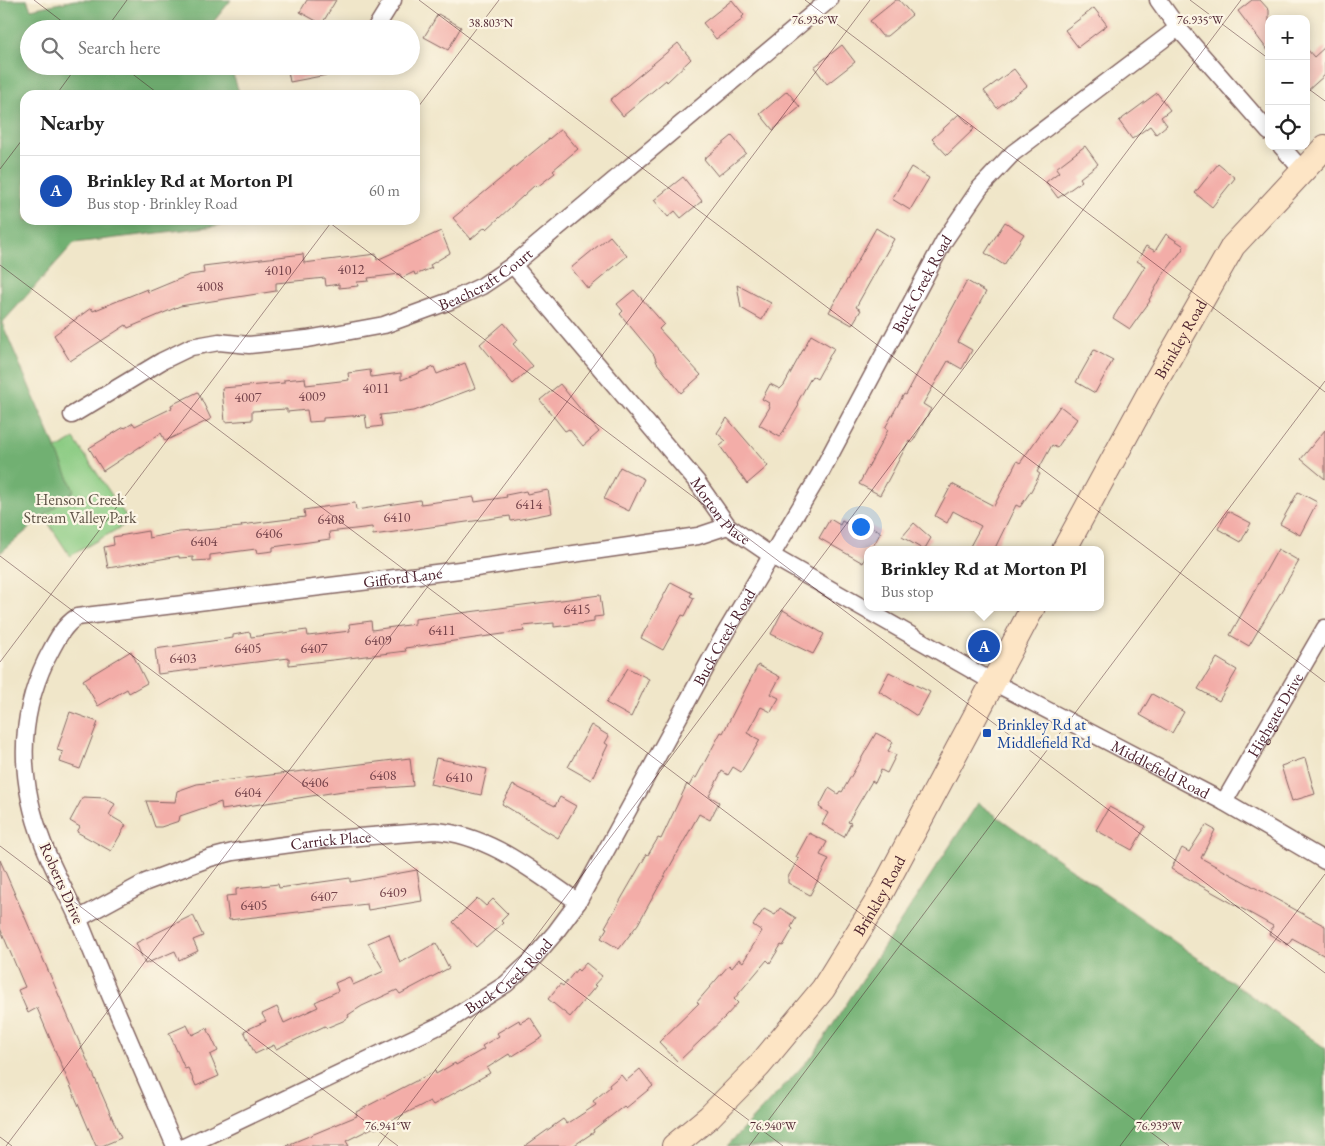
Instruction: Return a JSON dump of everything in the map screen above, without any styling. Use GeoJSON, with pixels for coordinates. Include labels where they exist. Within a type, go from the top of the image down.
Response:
{"type":"FeatureCollection","features":[{"type":"Feature","properties":{"kind":"main road","name":"Brinkley Road"},"geometry":{"type":"LineString","coordinates":[[1066,546],[1152,387],[1233,246],[1302,170],[1325,148]]}},
{"type":"Feature","properties":{"kind":"main road","name":"Brinkley Road"},"geometry":{"type":"LineString","coordinates":[[674,1146],[709,1117],[759,1066],[823,989],[876,903],[1031,611]]}},
{"type":"Feature","properties":{"kind":"street"},"geometry":{"type":"LineString","coordinates":[[381,20],[393,0]]}},
{"type":"Feature","properties":{"kind":"street","name":"Beachcraft Court"},"geometry":{"type":"LineString","coordinates":[[72,415],[162,361],[191,347],[219,342],[249,345],[307,339],[384,325],[450,301],[482,286],[513,265],[829,0]]}},
{"type":"Feature","properties":{"kind":"street"},"geometry":{"type":"LineString","coordinates":[[1158,0],[1178,28],[1265,127]]}},
{"type":"Feature","properties":{"kind":"street","name":"Buck Creek Road"},"geometry":{"type":"LineString","coordinates":[[186,1146],[445,1024],[488,997],[530,962],[578,902],[716,648],[772,556],[854,414],[944,242],[980,188],[1008,158],[1037,133],[1178,28]]}},
{"type":"Feature","properties":{"kind":"street"},"geometry":{"type":"LineString","coordinates":[[1284,150],[1302,170]]}},
{"type":"Feature","properties":{"kind":"street","name":"Morton Place"},"geometry":{"type":"LineString","coordinates":[[513,265],[697,482],[728,526],[772,556],[864,608]]}},
{"type":"Feature","properties":{"kind":"street","name":"Gifford Lane"},"geometry":{"type":"LineString","coordinates":[[77,617],[476,568],[698,536],[728,526]]}},
{"type":"Feature","properties":{"kind":"street","name":"Morton Place"},"geometry":{"type":"LineString","coordinates":[[868,611],[993,682]]}},
{"type":"Feature","properties":{"kind":"street","name":"Roberts Drive"},"geometry":{"type":"LineString","coordinates":[[77,617],[70,621],[59,637],[41,670],[29,705],[24,739],[26,778],[43,843],[78,919],[175,1146]]}},
{"type":"Feature","properties":{"kind":"street","name":"Highgate Drive"},"geometry":{"type":"LineString","coordinates":[[1224,802],[1325,628]]}},
{"type":"Feature","properties":{"kind":"street","name":"Middlefield Road"},"geometry":{"type":"LineString","coordinates":[[993,682],[1224,802],[1325,861]]}},
{"type":"Feature","properties":{"kind":"street","name":"Carrick Place"},"geometry":{"type":"LineString","coordinates":[[78,919],[146,882],[210,858],[242,851],[321,840],[436,831],[451,832],[485,843],[578,902]]}},
{"type":"Feature","properties":{"kind":"green space"},"geometry":{"type":"Polygon","coordinates":[[[0,0],[27,0],[31,9],[75,0],[231,0],[215,20],[20,20],[20,75],[233,75],[238,90],[20,90],[20,225],[224,225],[74,243],[2,323],[74,491],[0,553],[0,0]]]}},
{"type":"Feature","properties":{"kind":"green space","name":"Henson Creek Stream Valley Park"},"geometry":{"type":"Polygon","coordinates":[[[74,439],[130,522],[70,556],[24,486],[31,464],[74,439]]]}},
{"type":"Feature","properties":{"kind":"green space"},"geometry":{"type":"Polygon","coordinates":[[[978,803],[1325,1048],[1325,1146],[727,1146],[813,1055],[978,803]]]}},
{"type":"Feature","properties":{"kind":"building"},"geometry":{"type":"Polygon","coordinates":[[[307,0],[336,0],[324,20],[315,20],[300,12],[307,0]]]}},
{"type":"Feature","properties":{"kind":"building"},"geometry":{"type":"Polygon","coordinates":[[[732,0],[744,15],[743,19],[716,39],[703,23],[732,0]]]}},
{"type":"Feature","properties":{"kind":"building"},"geometry":{"type":"Polygon","coordinates":[[[896,0],[899,0],[912,15],[887,36],[882,36],[870,21],[896,0]]]}},
{"type":"Feature","properties":{"kind":"building"},"geometry":{"type":"Polygon","coordinates":[[[1252,0],[1260,0],[1269,10],[1269,15],[1265,15],[1265,47],[1238,11],[1252,0]]]}},
{"type":"Feature","properties":{"kind":"building"},"geometry":{"type":"Polygon","coordinates":[[[1094,8],[1107,25],[1078,47],[1065,30],[1094,8]]]}},
{"type":"Feature","properties":{"kind":"building"},"geometry":{"type":"Polygon","coordinates":[[[438,14],[461,27],[448,50],[424,37],[438,14]]]}},
{"type":"Feature","properties":{"kind":"building"},"geometry":{"type":"Polygon","coordinates":[[[678,43],[691,59],[667,82],[666,80],[623,116],[610,100],[678,43]]]}},
{"type":"Feature","properties":{"kind":"building"},"geometry":{"type":"Polygon","coordinates":[[[842,45],[855,62],[827,84],[814,67],[842,45]]]}},
{"type":"Feature","properties":{"kind":"building"},"geometry":{"type":"Polygon","coordinates":[[[1325,47],[1325,75],[1310,88],[1310,52],[1314,57],[1325,47]]]}},
{"type":"Feature","properties":{"kind":"building"},"geometry":{"type":"Polygon","coordinates":[[[1014,69],[1027,86],[997,108],[984,91],[1014,69]]]}},
{"type":"Feature","properties":{"kind":"building"},"geometry":{"type":"Polygon","coordinates":[[[289,75],[327,75],[290,82],[289,75]]]}},
{"type":"Feature","properties":{"kind":"building"},"geometry":{"type":"Polygon","coordinates":[[[787,91],[800,107],[773,130],[760,114],[787,91]]]}},
{"type":"Feature","properties":{"kind":"building"},"geometry":{"type":"Polygon","coordinates":[[[1157,93],[1170,110],[1161,117],[1167,125],[1156,134],[1150,126],[1132,139],[1119,121],[1157,93]]]}},
{"type":"Feature","properties":{"kind":"building"},"geometry":{"type":"Polygon","coordinates":[[[959,114],[974,129],[947,155],[932,139],[959,114]]]}},
{"type":"Feature","properties":{"kind":"building"},"geometry":{"type":"Polygon","coordinates":[[[561,129],[578,149],[553,170],[555,173],[537,187],[535,185],[487,229],[485,227],[471,239],[453,218],[561,129]]]}},
{"type":"Feature","properties":{"kind":"building"},"geometry":{"type":"Polygon","coordinates":[[[732,136],[746,153],[718,176],[704,159],[732,136]]]}},
{"type":"Feature","properties":{"kind":"building"},"geometry":{"type":"Polygon","coordinates":[[[1085,146],[1098,164],[1080,178],[1082,181],[1058,198],[1046,182],[1059,172],[1056,168],[1085,146]]]}},
{"type":"Feature","properties":{"kind":"building"},"geometry":{"type":"Polygon","coordinates":[[[1218,164],[1235,178],[1212,207],[1195,193],[1218,164]]]}},
{"type":"Feature","properties":{"kind":"building"},"geometry":{"type":"Polygon","coordinates":[[[911,167],[929,178],[910,210],[892,199],[911,167]]]}},
{"type":"Feature","properties":{"kind":"building"},"geometry":{"type":"Polygon","coordinates":[[[683,177],[702,201],[681,218],[675,211],[668,217],[654,200],[683,177]]]}},
{"type":"Feature","properties":{"kind":"building"},"geometry":{"type":"Polygon","coordinates":[[[1005,222],[1024,234],[1004,265],[985,253],[1005,222]]]}},
{"type":"Feature","properties":{"kind":"building"},"geometry":{"type":"Polygon","coordinates":[[[876,228],[894,239],[856,307],[861,310],[852,325],[829,312],[876,228]]]}},
{"type":"Feature","properties":{"kind":"building"},"geometry":{"type":"Polygon","coordinates":[[[441,231],[450,253],[430,265],[432,268],[415,275],[414,272],[402,278],[400,274],[368,278],[369,281],[357,282],[358,286],[339,288],[339,284],[326,286],[325,278],[276,283],[276,291],[180,306],[128,328],[126,325],[70,361],[54,335],[91,308],[93,311],[147,289],[148,292],[189,275],[204,273],[203,266],[303,254],[304,263],[376,254],[377,260],[441,231]]]}},
{"type":"Feature","properties":{"kind":"building"},"geometry":{"type":"Polygon","coordinates":[[[1166,234],[1184,246],[1183,249],[1162,276],[1150,301],[1130,329],[1113,318],[1145,266],[1137,261],[1146,246],[1155,251],[1166,234]]]}},
{"type":"Feature","properties":{"kind":"building"},"geometry":{"type":"Polygon","coordinates":[[[610,236],[627,256],[588,289],[571,268],[610,236]]]}},
{"type":"Feature","properties":{"kind":"building"},"geometry":{"type":"Polygon","coordinates":[[[967,281],[986,292],[958,342],[972,350],[962,369],[948,361],[923,404],[931,409],[912,443],[909,441],[880,495],[859,484],[888,430],[885,428],[904,394],[906,395],[967,281]]]}},
{"type":"Feature","properties":{"kind":"building"},"geometry":{"type":"Polygon","coordinates":[[[737,285],[771,303],[762,320],[741,308],[737,285]]]}},
{"type":"Feature","properties":{"kind":"building"},"geometry":{"type":"Polygon","coordinates":[[[634,290],[664,324],[659,329],[701,375],[681,393],[657,363],[654,355],[620,314],[623,311],[617,304],[634,290]]]}},
{"type":"Feature","properties":{"kind":"building"},"geometry":{"type":"Polygon","coordinates":[[[504,323],[518,340],[513,344],[533,366],[513,384],[480,344],[504,323]]]}},
{"type":"Feature","properties":{"kind":"building"},"geometry":{"type":"Polygon","coordinates":[[[811,335],[834,348],[817,379],[812,376],[797,403],[799,405],[780,437],[759,425],[770,407],[768,406],[769,403],[762,399],[770,384],[780,389],[784,385],[811,335]]]}},
{"type":"Feature","properties":{"kind":"building"},"geometry":{"type":"Polygon","coordinates":[[[1094,350],[1113,360],[1095,393],[1076,382],[1094,350]]]}},
{"type":"Feature","properties":{"kind":"building"},"geometry":{"type":"Polygon","coordinates":[[[465,363],[475,388],[414,411],[380,415],[382,426],[367,428],[365,415],[323,418],[323,421],[309,422],[307,410],[287,412],[287,409],[252,411],[252,420],[225,422],[222,388],[284,383],[284,380],[305,378],[306,385],[349,380],[348,373],[370,370],[371,377],[401,373],[401,380],[434,367],[437,374],[465,363]]]}},
{"type":"Feature","properties":{"kind":"building"},"geometry":{"type":"Polygon","coordinates":[[[560,384],[599,432],[583,446],[569,429],[565,431],[540,400],[560,384]]]}},
{"type":"Feature","properties":{"kind":"building"},"geometry":{"type":"Polygon","coordinates":[[[198,392],[211,419],[165,441],[161,433],[103,471],[89,448],[124,427],[133,423],[135,426],[172,408],[171,405],[198,392]]]}},
{"type":"Feature","properties":{"kind":"building"},"geometry":{"type":"Polygon","coordinates":[[[1060,406],[1077,419],[1057,448],[1052,445],[1037,472],[1040,474],[1031,491],[1020,507],[1016,505],[996,546],[970,546],[981,526],[953,511],[947,523],[935,516],[952,484],[994,506],[1017,461],[1020,463],[1060,406]]]}},
{"type":"Feature","properties":{"kind":"building"},"geometry":{"type":"Polygon","coordinates":[[[727,418],[768,466],[747,484],[720,446],[726,441],[717,433],[727,418]]]}},
{"type":"Feature","properties":{"kind":"building"},"geometry":{"type":"Polygon","coordinates":[[[1325,430],[1325,479],[1301,459],[1325,430]]]}},
{"type":"Feature","properties":{"kind":"building"},"geometry":{"type":"Polygon","coordinates":[[[620,467],[644,479],[629,511],[604,499],[620,467]]]}},
{"type":"Feature","properties":{"kind":"building"},"geometry":{"type":"Polygon","coordinates":[[[548,490],[552,513],[511,521],[510,516],[373,535],[372,527],[329,532],[330,539],[273,547],[273,551],[257,553],[256,549],[210,555],[210,560],[193,561],[193,557],[179,558],[179,556],[108,568],[104,547],[114,545],[113,537],[148,531],[149,538],[179,532],[242,527],[241,525],[305,517],[304,510],[323,507],[355,503],[356,510],[420,500],[421,504],[474,497],[475,502],[507,497],[506,495],[526,491],[527,494],[548,490]]]}},
{"type":"Feature","properties":{"kind":"building"},"geometry":{"type":"Polygon","coordinates":[[[1298,492],[1317,502],[1300,535],[1280,524],[1298,492]]]}},
{"type":"Feature","properties":{"kind":"building"},"geometry":{"type":"Polygon","coordinates":[[[1228,511],[1251,523],[1241,542],[1218,529],[1228,511]]]}},
{"type":"Feature","properties":{"kind":"building"},"geometry":{"type":"Polygon","coordinates":[[[830,519],[840,525],[842,521],[860,532],[865,523],[881,532],[873,546],[864,546],[863,563],[819,538],[830,519]]]}},
{"type":"Feature","properties":{"kind":"building"},"geometry":{"type":"Polygon","coordinates":[[[914,523],[931,538],[926,546],[917,546],[902,537],[914,523]]]}},
{"type":"Feature","properties":{"kind":"building"},"geometry":{"type":"Polygon","coordinates":[[[1278,549],[1299,561],[1249,646],[1230,635],[1278,549]]]}},
{"type":"Feature","properties":{"kind":"building"},"geometry":{"type":"Polygon","coordinates":[[[671,582],[692,593],[690,596],[694,598],[685,616],[682,615],[663,650],[641,638],[671,582]]]}},
{"type":"Feature","properties":{"kind":"building"},"geometry":{"type":"Polygon","coordinates":[[[600,595],[603,616],[594,617],[594,622],[554,627],[554,623],[523,626],[524,631],[405,648],[406,651],[341,659],[289,665],[289,658],[158,674],[155,649],[233,638],[233,635],[250,632],[251,637],[307,630],[308,636],[350,631],[349,624],[371,621],[372,630],[415,624],[415,619],[600,595]]]}},
{"type":"Feature","properties":{"kind":"building"},"geometry":{"type":"Polygon","coordinates":[[[783,610],[824,634],[813,654],[771,634],[783,610]]]}},
{"type":"Feature","properties":{"kind":"building"},"geometry":{"type":"Polygon","coordinates":[[[131,651],[147,683],[129,693],[127,689],[98,706],[83,680],[131,651]]]}},
{"type":"Feature","properties":{"kind":"building"},"geometry":{"type":"Polygon","coordinates":[[[1217,658],[1237,670],[1219,701],[1198,689],[1217,658]]]}},
{"type":"Feature","properties":{"kind":"building"},"geometry":{"type":"Polygon","coordinates":[[[758,665],[780,677],[771,694],[779,698],[771,712],[761,707],[747,733],[760,740],[741,772],[733,767],[728,775],[722,771],[709,796],[719,802],[710,820],[699,814],[638,924],[619,949],[601,938],[607,928],[605,927],[647,854],[658,838],[661,839],[687,784],[689,786],[694,777],[696,778],[721,732],[723,733],[758,665]]]}},
{"type":"Feature","properties":{"kind":"building"},"geometry":{"type":"Polygon","coordinates":[[[628,668],[649,679],[631,717],[606,703],[628,668]]]}},
{"type":"Feature","properties":{"kind":"building"},"geometry":{"type":"Polygon","coordinates":[[[889,672],[930,692],[917,716],[879,691],[889,672]]]}},
{"type":"Feature","properties":{"kind":"building"},"geometry":{"type":"Polygon","coordinates":[[[1152,694],[1184,712],[1172,733],[1140,715],[1152,694]]]}},
{"type":"Feature","properties":{"kind":"building"},"geometry":{"type":"Polygon","coordinates":[[[70,712],[98,722],[80,769],[60,762],[63,752],[57,750],[70,712]]]}},
{"type":"Feature","properties":{"kind":"building"},"geometry":{"type":"Polygon","coordinates":[[[591,725],[609,736],[605,743],[608,745],[591,780],[568,767],[591,725]]]}},
{"type":"Feature","properties":{"kind":"building"},"geometry":{"type":"Polygon","coordinates":[[[876,733],[893,742],[888,751],[896,755],[887,773],[881,770],[875,783],[872,781],[848,822],[851,823],[844,837],[822,824],[828,813],[819,807],[829,788],[838,794],[840,791],[842,792],[876,733]]]}},
{"type":"Feature","properties":{"kind":"building"},"geometry":{"type":"Polygon","coordinates":[[[410,758],[413,786],[343,791],[222,810],[221,802],[180,816],[179,821],[161,827],[155,827],[146,801],[175,802],[177,791],[197,784],[410,758]]]}},
{"type":"Feature","properties":{"kind":"building"},"geometry":{"type":"Polygon","coordinates":[[[436,758],[487,769],[481,795],[430,784],[436,758]]]}},
{"type":"Feature","properties":{"kind":"building"},"geometry":{"type":"Polygon","coordinates":[[[1305,758],[1315,794],[1292,801],[1281,766],[1305,758]]]}},
{"type":"Feature","properties":{"kind":"building"},"geometry":{"type":"Polygon","coordinates":[[[513,785],[555,806],[560,797],[576,806],[558,838],[502,804],[513,785]]]}},
{"type":"Feature","properties":{"kind":"building"},"geometry":{"type":"Polygon","coordinates":[[[83,797],[105,798],[115,804],[109,815],[126,825],[111,851],[77,832],[80,827],[70,821],[83,797]]]}},
{"type":"Feature","properties":{"kind":"building"},"geometry":{"type":"Polygon","coordinates":[[[1109,807],[1146,826],[1132,850],[1096,830],[1109,807]]]}},
{"type":"Feature","properties":{"kind":"building"},"geometry":{"type":"Polygon","coordinates":[[[1206,825],[1215,830],[1201,858],[1325,926],[1325,956],[1292,938],[1288,945],[1269,934],[1273,926],[1171,869],[1182,848],[1189,852],[1206,825]]]}},
{"type":"Feature","properties":{"kind":"building"},"geometry":{"type":"Polygon","coordinates":[[[809,833],[827,842],[820,855],[829,859],[810,895],[788,883],[788,877],[799,858],[796,857],[809,833]]]}},
{"type":"Feature","properties":{"kind":"building"},"geometry":{"type":"Polygon","coordinates":[[[0,860],[121,1138],[102,1146],[96,1146],[37,1008],[28,1013],[18,990],[25,987],[0,928],[0,860]]]}},
{"type":"Feature","properties":{"kind":"building"},"geometry":{"type":"Polygon","coordinates":[[[417,870],[422,901],[368,910],[367,904],[229,920],[226,896],[236,895],[236,889],[278,884],[279,888],[350,878],[350,882],[417,870]]]}},
{"type":"Feature","properties":{"kind":"building"},"geometry":{"type":"Polygon","coordinates":[[[477,898],[486,906],[493,899],[508,914],[501,921],[503,923],[476,947],[453,922],[477,898]]]}},
{"type":"Feature","properties":{"kind":"building"},"geometry":{"type":"Polygon","coordinates":[[[780,908],[796,918],[791,927],[793,929],[783,946],[781,945],[770,963],[767,960],[734,999],[738,1003],[678,1062],[659,1042],[699,1003],[697,1002],[729,965],[732,968],[739,959],[743,962],[762,931],[753,925],[764,909],[775,915],[780,908]]]}},
{"type":"Feature","properties":{"kind":"building"},"geometry":{"type":"Polygon","coordinates":[[[193,915],[203,936],[193,940],[198,951],[179,960],[175,951],[145,964],[136,943],[193,915]]]}},
{"type":"Feature","properties":{"kind":"building"},"geometry":{"type":"Polygon","coordinates":[[[389,934],[400,963],[436,943],[449,968],[400,994],[397,990],[362,1006],[348,1015],[349,1017],[343,1021],[326,1028],[325,1026],[276,1049],[274,1045],[255,1054],[244,1031],[266,1021],[262,1014],[277,1007],[284,1023],[318,1007],[315,1002],[338,991],[335,983],[349,977],[353,985],[384,971],[368,943],[389,934]]]}},
{"type":"Feature","properties":{"kind":"building"},"geometry":{"type":"Polygon","coordinates":[[[586,963],[602,976],[570,1017],[548,999],[560,984],[563,986],[577,969],[579,971],[586,963]]]}},
{"type":"Feature","properties":{"kind":"building"},"geometry":{"type":"Polygon","coordinates":[[[530,1017],[543,1037],[511,1057],[509,1054],[487,1068],[490,1073],[433,1105],[430,1101],[375,1129],[374,1127],[346,1141],[349,1146],[285,1146],[357,1116],[356,1112],[435,1071],[436,1074],[455,1063],[456,1065],[484,1049],[482,1046],[499,1036],[497,1033],[519,1020],[520,1023],[530,1017]]]}},
{"type":"Feature","properties":{"kind":"building"},"geometry":{"type":"Polygon","coordinates":[[[187,1025],[192,1035],[207,1028],[218,1051],[210,1055],[219,1076],[196,1086],[188,1068],[185,1069],[169,1033],[187,1025]]]}},
{"type":"Feature","properties":{"kind":"building"},"geometry":{"type":"Polygon","coordinates":[[[640,1069],[653,1086],[626,1108],[624,1106],[593,1130],[594,1132],[573,1146],[525,1146],[563,1119],[567,1124],[596,1105],[593,1101],[621,1075],[626,1081],[640,1069]]]}},
{"type":"Feature","properties":{"kind":"place","name":"Brinkley Rd at Morton Pl"},"geometry":{"type":"Point","coordinates":[984,646]}},
{"type":"Feature","properties":{"kind":"place","name":"Brinkley Rd at Middlefield Rd"},"geometry":{"type":"Point","coordinates":[987,733]}}]}
